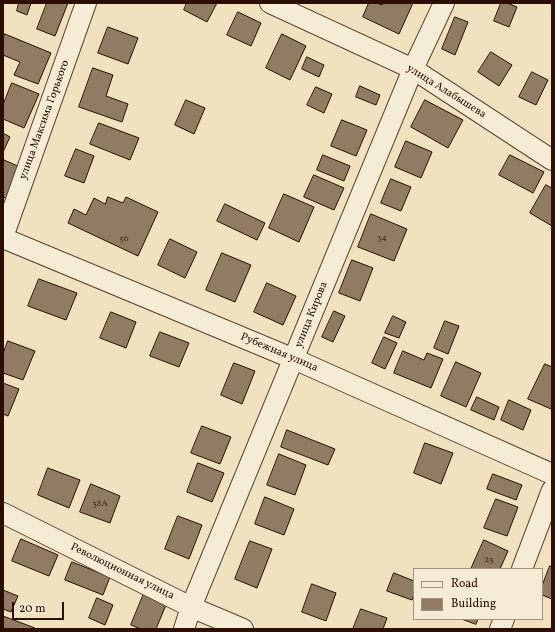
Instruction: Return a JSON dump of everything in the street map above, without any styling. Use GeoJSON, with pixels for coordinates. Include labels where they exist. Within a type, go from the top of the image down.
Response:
{"type":"FeatureCollection","features":[{"type":"Feature","properties":{"kind":"street","name":"улица Максима Горького"},"geometry":{"type":"LineString","coordinates":[[3,238],[86,3]]}},
{"type":"Feature","properties":{"kind":"street","name":"улица Алабышева"},"geometry":{"type":"LineString","coordinates":[[270,3],[412,69],[552,160]]}},
{"type":"Feature","properties":{"kind":"street","name":"улица Кирова"},"geometry":{"type":"LineString","coordinates":[[184,629],[191,606],[294,359],[412,69],[444,3]]}},
{"type":"Feature","properties":{"kind":"street","name":"Рубежная улица"},"geometry":{"type":"LineString","coordinates":[[3,238],[294,359],[552,474]]}},
{"type":"Feature","properties":{"kind":"street"},"geometry":{"type":"LineString","coordinates":[[522,568],[552,490]]}},
{"type":"Feature","properties":{"kind":"street","name":"Революционная улица"},"geometry":{"type":"LineString","coordinates":[[3,513],[191,606],[242,629]]}},
{"type":"Feature","properties":{"kind":"building"},"geometry":{"type":"Polygon","coordinates":[[[19,3],[31,3],[27,15],[17,11],[19,3]]]}},
{"type":"Feature","properties":{"kind":"building"},"geometry":{"type":"Polygon","coordinates":[[[47,3],[68,3],[55,36],[37,29],[47,3]]]}},
{"type":"Feature","properties":{"kind":"building"},"geometry":{"type":"Polygon","coordinates":[[[187,3],[217,3],[207,22],[184,10],[187,3]]]}},
{"type":"Feature","properties":{"kind":"building"},"geometry":{"type":"Polygon","coordinates":[[[369,3],[377,3],[382,5],[383,3],[413,3],[399,34],[363,17],[369,3]]]}},
{"type":"Feature","properties":{"kind":"building"},"geometry":{"type":"Polygon","coordinates":[[[501,3],[507,3],[517,7],[509,27],[494,21],[501,3]]]}},
{"type":"Feature","properties":{"kind":"building"},"geometry":{"type":"Polygon","coordinates":[[[238,12],[261,23],[251,46],[227,35],[238,12]]]}},
{"type":"Feature","properties":{"kind":"building"},"geometry":{"type":"Polygon","coordinates":[[[455,17],[468,22],[455,55],[442,49],[455,17]]]}},
{"type":"Feature","properties":{"kind":"building"},"geometry":{"type":"Polygon","coordinates":[[[108,27],[138,38],[128,64],[98,53],[108,27]]]}},
{"type":"Feature","properties":{"kind":"building"},"geometry":{"type":"Polygon","coordinates":[[[5,34],[51,53],[38,84],[14,75],[20,62],[3,55],[3,40],[5,34]]]}},
{"type":"Feature","properties":{"kind":"building"},"geometry":{"type":"Polygon","coordinates":[[[282,34],[306,46],[290,80],[266,68],[282,34]]]}},
{"type":"Feature","properties":{"kind":"building"},"geometry":{"type":"Polygon","coordinates":[[[491,52],[512,65],[499,86],[478,72],[491,52]]]}},
{"type":"Feature","properties":{"kind":"building"},"geometry":{"type":"Polygon","coordinates":[[[307,57],[324,65],[319,77],[302,69],[307,57]]]}},
{"type":"Feature","properties":{"kind":"building"},"geometry":{"type":"Polygon","coordinates":[[[93,68],[113,75],[106,96],[128,104],[122,122],[79,107],[93,68]]]}},
{"type":"Feature","properties":{"kind":"building"},"geometry":{"type":"Polygon","coordinates":[[[532,72],[548,80],[536,105],[519,97],[532,72]]]}},
{"type":"Feature","properties":{"kind":"building"},"geometry":{"type":"Polygon","coordinates":[[[12,83],[39,94],[24,128],[3,119],[3,105],[12,83]]]}},
{"type":"Feature","properties":{"kind":"building"},"geometry":{"type":"Polygon","coordinates":[[[360,86],[380,95],[376,105],[356,97],[360,86]]]}},
{"type":"Feature","properties":{"kind":"building"},"geometry":{"type":"Polygon","coordinates":[[[316,87],[332,94],[324,113],[307,105],[316,87]]]}},
{"type":"Feature","properties":{"kind":"building"},"geometry":{"type":"Polygon","coordinates":[[[186,100],[205,108],[194,134],[175,125],[186,100]]]}},
{"type":"Feature","properties":{"kind":"building"},"geometry":{"type":"Polygon","coordinates":[[[425,100],[463,120],[448,148],[411,127],[425,100]]]}},
{"type":"Feature","properties":{"kind":"building"},"geometry":{"type":"Polygon","coordinates":[[[342,120],[367,130],[356,156],[331,146],[342,120]]]}},
{"type":"Feature","properties":{"kind":"building"},"geometry":{"type":"Polygon","coordinates":[[[99,123],[139,138],[130,160],[90,144],[99,123]]]}},
{"type":"Feature","properties":{"kind":"building"},"geometry":{"type":"Polygon","coordinates":[[[3,133],[10,137],[3,152],[3,133]]]}},
{"type":"Feature","properties":{"kind":"building"},"geometry":{"type":"Polygon","coordinates":[[[406,141],[432,152],[421,178],[395,167],[406,141]]]}},
{"type":"Feature","properties":{"kind":"building"},"geometry":{"type":"Polygon","coordinates":[[[76,149],[94,156],[84,183],[65,176],[76,149]]]}},
{"type":"Feature","properties":{"kind":"building"},"geometry":{"type":"Polygon","coordinates":[[[323,155],[350,166],[344,181],[317,170],[323,155]]]}},
{"type":"Feature","properties":{"kind":"building"},"geometry":{"type":"Polygon","coordinates":[[[510,155],[544,172],[533,193],[499,175],[510,155]]]}},
{"type":"Feature","properties":{"kind":"building"},"geometry":{"type":"Polygon","coordinates":[[[4,160],[20,167],[8,199],[3,197],[4,160]]]}},
{"type":"Feature","properties":{"kind":"building"},"geometry":{"type":"Polygon","coordinates":[[[314,175],[344,188],[334,210],[304,197],[314,175]]]}},
{"type":"Feature","properties":{"kind":"building"},"geometry":{"type":"Polygon","coordinates":[[[391,179],[411,187],[401,211],[381,203],[391,179]]]}},
{"type":"Feature","properties":{"kind":"building"},"geometry":{"type":"Polygon","coordinates":[[[546,185],[552,188],[552,226],[530,213],[546,185]]]}},
{"type":"Feature","properties":{"kind":"building"},"geometry":{"type":"Polygon","coordinates":[[[284,194],[314,207],[299,242],[269,228],[284,194]]]}},
{"type":"Feature","properties":{"kind":"building"},"geometry":{"type":"Polygon","coordinates":[[[108,197],[123,203],[126,197],[158,212],[138,256],[68,223],[74,209],[86,215],[94,198],[105,204],[108,197]]]}},
{"type":"Feature","properties":{"kind":"building"},"geometry":{"type":"Polygon","coordinates":[[[225,204],[265,223],[257,240],[217,221],[225,204]]]}},
{"type":"Feature","properties":{"kind":"building"},"geometry":{"type":"Polygon","coordinates":[[[371,214],[407,229],[394,261],[358,247],[371,214]]]}},
{"type":"Feature","properties":{"kind":"building"},"geometry":{"type":"Polygon","coordinates":[[[170,239],[197,252],[185,278],[158,265],[170,239]]]}},
{"type":"Feature","properties":{"kind":"building"},"geometry":{"type":"Polygon","coordinates":[[[222,253],[251,265],[235,302],[206,290],[222,253]]]}},
{"type":"Feature","properties":{"kind":"building"},"geometry":{"type":"Polygon","coordinates":[[[352,260],[373,268],[360,301],[339,293],[352,260]]]}},
{"type":"Feature","properties":{"kind":"building"},"geometry":{"type":"Polygon","coordinates":[[[39,279],[77,293],[66,320],[28,306],[39,279]]]}},
{"type":"Feature","properties":{"kind":"building"},"geometry":{"type":"Polygon","coordinates":[[[267,283],[296,296],[283,325],[254,312],[267,283]]]}},
{"type":"Feature","properties":{"kind":"building"},"geometry":{"type":"Polygon","coordinates":[[[334,311],[345,316],[333,342],[322,337],[334,311]]]}},
{"type":"Feature","properties":{"kind":"building"},"geometry":{"type":"Polygon","coordinates":[[[111,312],[136,322],[126,348],[100,338],[111,312]]]}},
{"type":"Feature","properties":{"kind":"building"},"geometry":{"type":"Polygon","coordinates":[[[393,316],[406,322],[399,338],[385,333],[393,316]]]}},
{"type":"Feature","properties":{"kind":"building"},"geometry":{"type":"Polygon","coordinates":[[[445,321],[459,326],[448,354],[434,348],[445,321]]]}},
{"type":"Feature","properties":{"kind":"building"},"geometry":{"type":"Polygon","coordinates":[[[160,332],[189,343],[179,367],[150,356],[160,332]]]}},
{"type":"Feature","properties":{"kind":"building"},"geometry":{"type":"Polygon","coordinates":[[[384,337],[397,343],[385,369],[372,363],[384,337]]]}},
{"type":"Feature","properties":{"kind":"building"},"geometry":{"type":"Polygon","coordinates":[[[8,341],[35,351],[23,380],[3,373],[3,354],[8,341]]]}},
{"type":"Feature","properties":{"kind":"building"},"geometry":{"type":"Polygon","coordinates":[[[403,351],[424,360],[427,353],[443,359],[431,388],[394,373],[403,351]]]}},
{"type":"Feature","properties":{"kind":"building"},"geometry":{"type":"Polygon","coordinates":[[[456,362],[481,373],[466,407],[441,396],[456,362]]]}},
{"type":"Feature","properties":{"kind":"building"},"geometry":{"type":"Polygon","coordinates":[[[234,363],[255,371],[242,404],[221,395],[234,363]]]}},
{"type":"Feature","properties":{"kind":"building"},"geometry":{"type":"Polygon","coordinates":[[[545,364],[552,367],[551,409],[528,399],[545,364]]]}},
{"type":"Feature","properties":{"kind":"building"},"geometry":{"type":"Polygon","coordinates":[[[3,383],[19,389],[8,416],[3,414],[3,383]]]}},
{"type":"Feature","properties":{"kind":"building"},"geometry":{"type":"Polygon","coordinates":[[[477,397],[499,407],[494,420],[471,410],[477,397]]]}},
{"type":"Feature","properties":{"kind":"building"},"geometry":{"type":"Polygon","coordinates":[[[509,400],[531,410],[523,430],[501,420],[509,400]]]}},
{"type":"Feature","properties":{"kind":"building"},"geometry":{"type":"Polygon","coordinates":[[[202,426],[231,437],[220,464],[191,453],[202,426]]]}},
{"type":"Feature","properties":{"kind":"building"},"geometry":{"type":"Polygon","coordinates":[[[287,430],[335,449],[328,465],[281,447],[287,430]]]}},
{"type":"Feature","properties":{"kind":"building"},"geometry":{"type":"Polygon","coordinates":[[[425,443],[453,453],[441,484],[414,473],[425,443]]]}},
{"type":"Feature","properties":{"kind":"building"},"geometry":{"type":"Polygon","coordinates":[[[279,454],[306,465],[295,495],[267,485],[279,454]]]}},
{"type":"Feature","properties":{"kind":"building"},"geometry":{"type":"Polygon","coordinates":[[[198,463],[224,473],[212,502],[187,492],[198,463]]]}},
{"type":"Feature","properties":{"kind":"building"},"geometry":{"type":"Polygon","coordinates":[[[48,468],[80,480],[69,508],[38,495],[48,468]]]}},
{"type":"Feature","properties":{"kind":"building"},"geometry":{"type":"Polygon","coordinates":[[[493,474],[522,485],[516,500],[487,489],[493,474]]]}},
{"type":"Feature","properties":{"kind":"building"},"geometry":{"type":"Polygon","coordinates":[[[91,484],[120,496],[110,523],[80,512],[91,484]]]}},
{"type":"Feature","properties":{"kind":"building"},"geometry":{"type":"Polygon","coordinates":[[[265,497],[294,509],[284,535],[255,524],[265,497]]]}},
{"type":"Feature","properties":{"kind":"building"},"geometry":{"type":"Polygon","coordinates":[[[496,499],[518,507],[507,536],[484,528],[496,499]]]}},
{"type":"Feature","properties":{"kind":"building"},"geometry":{"type":"Polygon","coordinates":[[[178,516],[202,525],[189,559],[165,549],[178,516]]]}},
{"type":"Feature","properties":{"kind":"building"},"geometry":{"type":"Polygon","coordinates":[[[21,539],[58,555],[49,576],[12,561],[21,539]]]}},
{"type":"Feature","properties":{"kind":"building"},"geometry":{"type":"Polygon","coordinates":[[[484,540],[508,551],[500,568],[471,568],[484,540]]]}},
{"type":"Feature","properties":{"kind":"building"},"geometry":{"type":"Polygon","coordinates":[[[250,541],[272,549],[257,588],[235,579],[250,541]]]}},
{"type":"Feature","properties":{"kind":"building"},"geometry":{"type":"Polygon","coordinates":[[[72,562],[110,577],[103,595],[65,580],[72,562]]]}},
{"type":"Feature","properties":{"kind":"building"},"geometry":{"type":"Polygon","coordinates":[[[550,566],[552,567],[552,599],[543,595],[543,584],[550,566]]]}},
{"type":"Feature","properties":{"kind":"building"},"geometry":{"type":"Polygon","coordinates":[[[394,573],[413,581],[412,600],[387,591],[394,573]]]}},
{"type":"Feature","properties":{"kind":"building"},"geometry":{"type":"Polygon","coordinates":[[[312,584],[336,593],[326,621],[302,612],[312,584]]]}},
{"type":"Feature","properties":{"kind":"building"},"geometry":{"type":"Polygon","coordinates":[[[3,590],[18,596],[11,612],[3,609],[3,590]]]}},
{"type":"Feature","properties":{"kind":"building"},"geometry":{"type":"Polygon","coordinates":[[[145,591],[168,600],[156,629],[141,629],[131,625],[145,591]]]}},
{"type":"Feature","properties":{"kind":"building"},"geometry":{"type":"Polygon","coordinates":[[[97,598],[113,605],[105,625],[89,618],[97,598]]]}},
{"type":"Feature","properties":{"kind":"building"},"geometry":{"type":"Polygon","coordinates":[[[361,609],[387,618],[383,629],[353,629],[361,609]]]}},
{"type":"Feature","properties":{"kind":"building"},"geometry":{"type":"Polygon","coordinates":[[[3,616],[35,628],[35,629],[3,629],[3,616]]]}},
{"type":"Feature","properties":{"kind":"building"},"geometry":{"type":"Polygon","coordinates":[[[465,620],[478,620],[476,624],[465,620]]]}}]}
